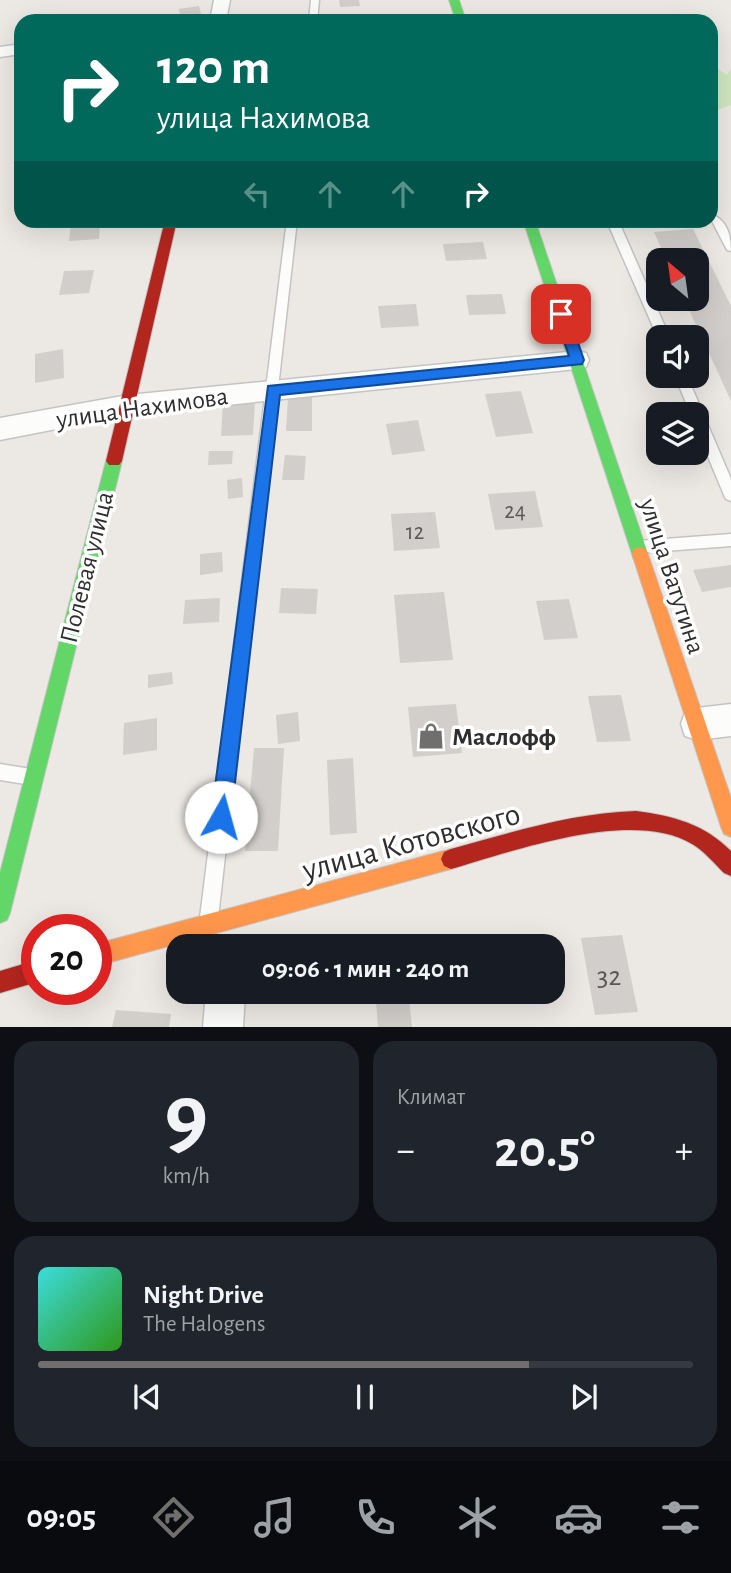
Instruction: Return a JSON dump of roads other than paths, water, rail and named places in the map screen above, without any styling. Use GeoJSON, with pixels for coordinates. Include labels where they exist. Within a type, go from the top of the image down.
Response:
{"type":"FeatureCollection","features":[{"type":"Feature","properties":{"kind":"street","name":"Полевая улица"},"geometry":{"type":"LineString","coordinates":[[0,913],[128,405],[169,228]]}},
{"type":"Feature","properties":{"kind":"street","name":"улица Ватутина"},"geometry":{"type":"LineString","coordinates":[[531,228],[731,827]]}},
{"type":"Feature","properties":{"kind":"street","name":"улица Нахимова"},"geometry":{"type":"LineString","coordinates":[[0,429],[128,405],[577,360]]}},
{"type":"Feature","properties":{"kind":"street"},"geometry":{"type":"LineString","coordinates":[[697,724],[731,720]]}},
{"type":"Feature","properties":{"kind":"street"},"geometry":{"type":"LineString","coordinates":[[701,792],[713,772]]}},
{"type":"Feature","properties":{"kind":"street"},"geometry":{"type":"LineString","coordinates":[[660,822],[683,809]]}},
{"type":"Feature","properties":{"kind":"street","name":"улица Котовского"},"geometry":{"type":"LineString","coordinates":[[112,952],[224,929],[560,830],[612,821],[660,822],[695,833],[725,857],[731,866]]}},
{"type":"Feature","properties":{"kind":"street"},"geometry":{"type":"LineString","coordinates":[[0,982],[21,976]]}},
{"type":"Feature","properties":{"kind":"street"},"geometry":{"type":"LineString","coordinates":[[223,1027],[225,1004]]}},
{"type":"Feature","properties":{"kind":"lane"},"geometry":{"type":"LineString","coordinates":[[718,223],[731,247]]}},
{"type":"Feature","properties":{"kind":"lane"},"geometry":{"type":"LineString","coordinates":[[224,929],[273,390],[291,228]]}},
{"type":"Feature","properties":{"kind":"lane"},"geometry":{"type":"LineString","coordinates":[[615,228],[658,325]]}},
{"type":"Feature","properties":{"kind":"lane"},"geometry":{"type":"LineString","coordinates":[[686,388],[731,495]]}},
{"type":"Feature","properties":{"kind":"lane"},"geometry":{"type":"LineString","coordinates":[[637,547],[731,540]]}},
{"type":"Feature","properties":{"kind":"lane"},"geometry":{"type":"LineString","coordinates":[[0,772],[33,776]]}},
{"type":"Feature","properties":{"kind":"place","name":"Маслофф"},"geometry":{"type":"Point","coordinates":[431,736]}}]}
